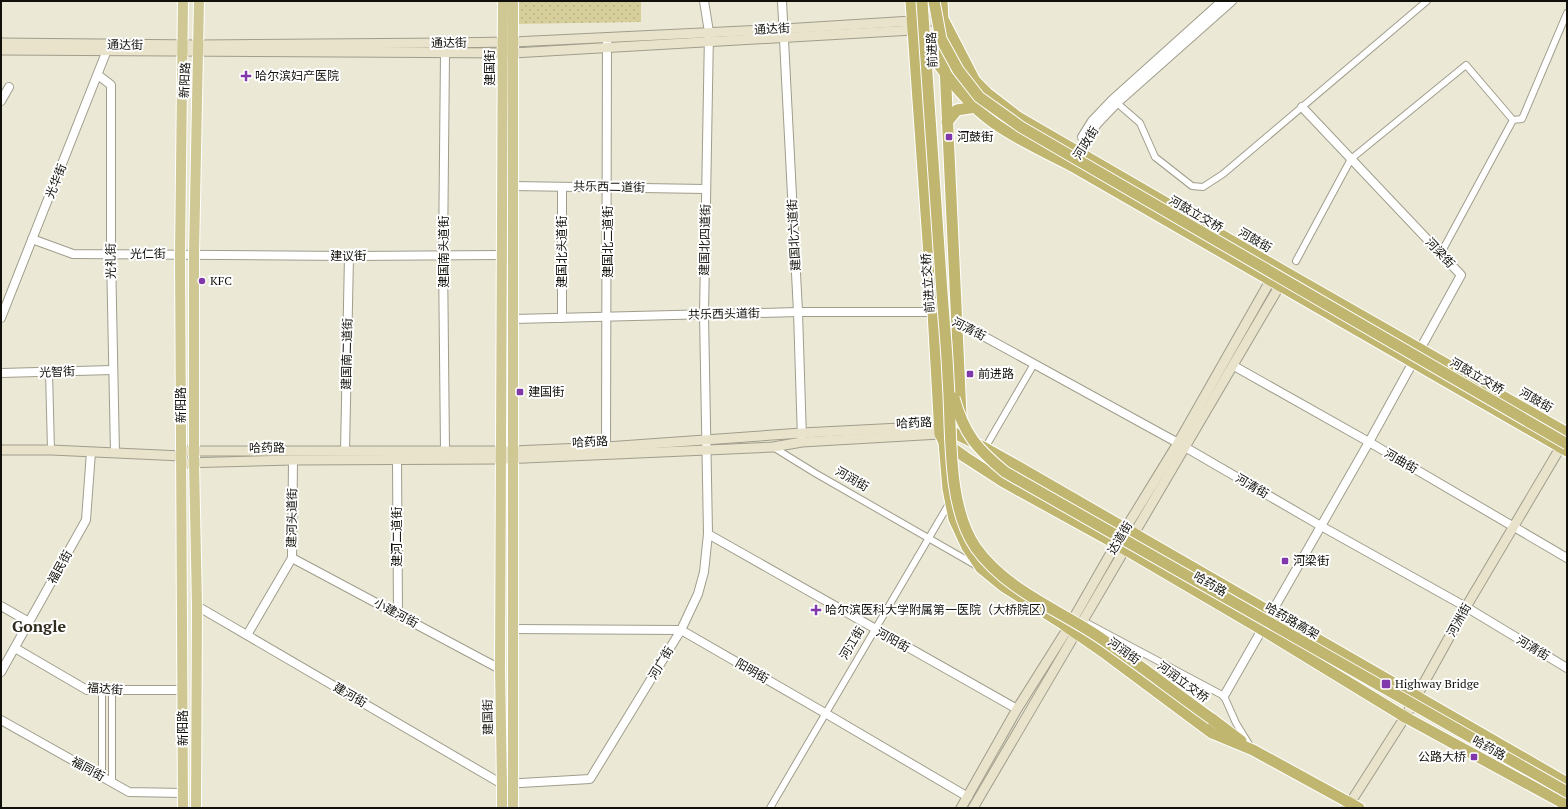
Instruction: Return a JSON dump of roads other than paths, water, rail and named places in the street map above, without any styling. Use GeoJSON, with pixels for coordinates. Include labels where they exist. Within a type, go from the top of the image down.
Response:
{"type":"FeatureCollection","features":[{"type":"Feature","properties":{"kind":"highway","name":"前进路"},"geometry":{"type":"LineString","coordinates":[[911,1],[941,434]]}},
{"type":"Feature","properties":{"kind":"highway","name":"前进立交桥"},"geometry":{"type":"LineString","coordinates":[[922,1],[954,487],[967,529],[976,547],[983,556]]}},
{"type":"Feature","properties":{"kind":"highway","name":"河鼓立交桥"},"geometry":{"type":"LineString","coordinates":[[934,1],[941,40],[958,70],[979,97],[1021,127],[1565,447]]}},
{"type":"Feature","properties":{"kind":"highway","name":"前进路"},"geometry":{"type":"LineString","coordinates":[[942,1],[965,457]]}},
{"type":"Feature","properties":{"kind":"highway","name":"河鼓街"},"geometry":{"type":"LineString","coordinates":[[944,21],[975,81],[987,93],[1018,117],[1283,271],[1567,433]]}},
{"type":"Feature","properties":{"kind":"highway"},"geometry":{"type":"LineString","coordinates":[[913,26],[957,89],[993,122],[1021,140],[1072,166],[1565,447]]}},
{"type":"Feature","properties":{"kind":"highway"},"geometry":{"type":"LineString","coordinates":[[947,122],[957,110],[976,107]]}},
{"type":"Feature","properties":{"kind":"highway","name":"哈药路高架"},"geometry":{"type":"LineString","coordinates":[[948,378],[965,429],[982,453],[1005,472],[1567,792]]}},
{"type":"Feature","properties":{"kind":"highway"},"geometry":{"type":"LineString","coordinates":[[941,434],[950,502]]}},
{"type":"Feature","properties":{"kind":"highway","name":"哈药路"},"geometry":{"type":"LineString","coordinates":[[941,434],[964,438],[985,448],[1567,783]]}},
{"type":"Feature","properties":{"kind":"highway","name":"哈药路"},"geometry":{"type":"LineString","coordinates":[[941,434],[965,457],[1002,481],[1120,547],[1261,629],[1405,717],[1565,805]]}},
{"type":"Feature","properties":{"kind":"highway","name":"河润街"},"geometry":{"type":"LineString","coordinates":[[950,502],[958,529],[967,547],[981,568],[1003,586],[1072,630],[1151,686],[1212,733],[1253,750],[1354,807]]}},
{"type":"Feature","properties":{"kind":"highway","name":"河润立交桥"},"geometry":{"type":"LineString","coordinates":[[983,556],[1004,578],[1033,598],[1098,636],[1253,750]]}},
{"type":"Feature","properties":{"kind":"highway"},"geometry":{"type":"LineString","coordinates":[[1565,805],[1567,792]]}},
{"type":"Feature","properties":{"kind":"main road","name":"新阳路"},"geometry":{"type":"LineString","coordinates":[[183,1],[180,254],[183,808]]}},
{"type":"Feature","properties":{"kind":"main road","name":"新阳路"},"geometry":{"type":"LineString","coordinates":[[196,808],[197,606],[194,462],[194,254],[199,1]]}},
{"type":"Feature","properties":{"kind":"main road","name":"建国街"},"geometry":{"type":"LineString","coordinates":[[502,808],[500,669],[502,255],[508,53],[503,1]]}},
{"type":"Feature","properties":{"kind":"main road","name":"建国街"},"geometry":{"type":"LineString","coordinates":[[508,42],[513,1]]}},
{"type":"Feature","properties":{"kind":"main road","name":"通达街"},"geometry":{"type":"LineString","coordinates":[[1,50],[108,48],[508,53],[708,42],[784,33],[913,26],[944,21]]}},
{"type":"Feature","properties":{"kind":"main road","name":"通达街"},"geometry":{"type":"LineString","coordinates":[[199,49],[508,42],[709,32],[784,33]]}},
{"type":"Feature","properties":{"kind":"main road","name":"通达街"},"geometry":{"type":"LineString","coordinates":[[1,43],[108,48]]}},
{"type":"Feature","properties":{"kind":"main road","name":"建国街"},"geometry":{"type":"LineString","coordinates":[[508,53],[514,319],[512,629],[513,808]]}},
{"type":"Feature","properties":{"kind":"main road"},"geometry":{"type":"LineString","coordinates":[[1182,445],[1283,271]]}},
{"type":"Feature","properties":{"kind":"main road"},"geometry":{"type":"LineString","coordinates":[[1182,445],[1234,366],[1276,282]]}},
{"type":"Feature","properties":{"kind":"main road","name":"哈药路"},"geometry":{"type":"LineString","coordinates":[[1,450],[51,450],[182,457],[194,462],[397,460],[707,444],[802,437],[941,434]]}},
{"type":"Feature","properties":{"kind":"main road","name":"哈药路"},"geometry":{"type":"LineString","coordinates":[[513,455],[606,447],[707,444],[773,447],[802,437]]}},
{"type":"Feature","properties":{"kind":"main road","name":"河洲街"},"geometry":{"type":"LineString","coordinates":[[1354,807],[1466,607],[1514,526],[1565,447],[1567,437]]}},
{"type":"Feature","properties":{"kind":"main road","name":"达道街"},"geometry":{"type":"LineString","coordinates":[[973,808],[1072,630],[1182,445]]}},
{"type":"Feature","properties":{"kind":"main road","name":"哈药路"},"geometry":{"type":"LineString","coordinates":[[182,457],[194,451],[445,451],[502,455]]}},
{"type":"Feature","properties":{"kind":"main road","name":"达道街"},"geometry":{"type":"LineString","coordinates":[[961,808],[1017,709],[1072,630],[1083,621],[1120,547]]}},
{"type":"Feature","properties":{"kind":"street","name":"建国北四道街"},"geometry":{"type":"LineString","coordinates":[[704,1],[709,32],[704,314],[707,444]]}},
{"type":"Feature","properties":{"kind":"street","name":"建国北六道街"},"geometry":{"type":"LineString","coordinates":[[782,1],[798,312],[802,437]]}},
{"type":"Feature","properties":{"kind":"street","name":"河政街"},"geometry":{"type":"LineString","coordinates":[[1072,166],[1077,151],[1092,121],[1112,100],[1222,1]]}},
{"type":"Feature","properties":{"kind":"street","name":"河政街"},"geometry":{"type":"LineString","coordinates":[[1077,151],[1097,124],[1117,103],[1232,1]]}},
{"type":"Feature","properties":{"kind":"street"},"geometry":{"type":"LineString","coordinates":[[1117,103],[1140,123],[1155,157],[1192,186],[1203,187],[1223,174],[1427,1]]}},
{"type":"Feature","properties":{"kind":"street"},"geometry":{"type":"LineString","coordinates":[[1513,120],[1522,119],[1567,13]]}},
{"type":"Feature","properties":{"kind":"street","name":"建国北二道街"},"geometry":{"type":"LineString","coordinates":[[606,447],[608,316],[607,37]]}},
{"type":"Feature","properties":{"kind":"street","name":"光华街"},"geometry":{"type":"LineString","coordinates":[[1,318],[108,48]]}},
{"type":"Feature","properties":{"kind":"street","name":"建国南头道街"},"geometry":{"type":"LineString","coordinates":[[444,53],[443,256],[445,451]]}},
{"type":"Feature","properties":{"kind":"street"},"geometry":{"type":"LineString","coordinates":[[1296,262],[1352,159],[1466,65],[1513,120]]}},
{"type":"Feature","properties":{"kind":"street","name":"光礼街"},"geometry":{"type":"LineString","coordinates":[[98,75],[110,85],[111,255],[115,453]]}},
{"type":"Feature","properties":{"kind":"street"},"geometry":{"type":"LineString","coordinates":[[1,101],[9,87]]}},
{"type":"Feature","properties":{"kind":"street","name":"河梁街"},"geometry":{"type":"LineString","coordinates":[[1224,696],[1369,442],[1461,275],[1302,107]]}},
{"type":"Feature","properties":{"kind":"street"},"geometry":{"type":"LineString","coordinates":[[1441,253],[1513,120]]}},
{"type":"Feature","properties":{"kind":"street","name":"共乐西二道街"},"geometry":{"type":"LineString","coordinates":[[512,186],[706,189]]}},
{"type":"Feature","properties":{"kind":"street","name":"建国北头道街"},"geometry":{"type":"LineString","coordinates":[[562,187],[562,318]]}},
{"type":"Feature","properties":{"kind":"street","name":"光仁街"},"geometry":{"type":"LineString","coordinates":[[32,239],[73,254],[194,254]]}},
{"type":"Feature","properties":{"kind":"street","name":"建议街"},"geometry":{"type":"LineString","coordinates":[[194,254],[349,256],[502,255]]}},
{"type":"Feature","properties":{"kind":"street","name":"建国南二道街"},"geometry":{"type":"LineString","coordinates":[[345,451],[349,256]]}},
{"type":"Feature","properties":{"kind":"street","name":"共乐西头道街"},"geometry":{"type":"LineString","coordinates":[[514,319],[798,312],[933,312]]}},
{"type":"Feature","properties":{"kind":"street","name":"河清街"},"geometry":{"type":"LineString","coordinates":[[933,312],[957,321],[1182,445],[1321,526],[1466,607],[1567,668]]}},
{"type":"Feature","properties":{"kind":"street"},"geometry":{"type":"LineString","coordinates":[[985,448],[1034,364]]}},
{"type":"Feature","properties":{"kind":"street","name":"河曲街"},"geometry":{"type":"LineString","coordinates":[[1234,366],[1369,442],[1567,558]]}},
{"type":"Feature","properties":{"kind":"street","name":"光智街"},"geometry":{"type":"LineString","coordinates":[[1,374],[114,370]]}},
{"type":"Feature","properties":{"kind":"street"},"geometry":{"type":"LineString","coordinates":[[49,372],[51,450]]}},
{"type":"Feature","properties":{"kind":"street","name":"河广街"},"geometry":{"type":"LineString","coordinates":[[502,784],[590,779],[681,630],[698,594],[704,572],[708,534],[707,444]]}},
{"type":"Feature","properties":{"kind":"street","name":"河润街"},"geometry":{"type":"LineString","coordinates":[[773,447],[815,473],[981,568]]}},
{"type":"Feature","properties":{"kind":"street","name":"福民街"},"geometry":{"type":"LineString","coordinates":[[1,672],[86,520],[91,452]]}},
{"type":"Feature","properties":{"kind":"street","name":"建河头道街"},"geometry":{"type":"LineString","coordinates":[[247,635],[292,558],[293,460]]}},
{"type":"Feature","properties":{"kind":"street","name":"建河二道街"},"geometry":{"type":"LineString","coordinates":[[397,460],[398,614]]}},
{"type":"Feature","properties":{"kind":"street","name":"河江街"},"geometry":{"type":"LineString","coordinates":[[770,808],[950,502]]}},
{"type":"Feature","properties":{"kind":"street","name":"河阳街"},"geometry":{"type":"LineString","coordinates":[[708,534],[1017,709]]}},
{"type":"Feature","properties":{"kind":"street","name":"小建河街"},"geometry":{"type":"LineString","coordinates":[[292,558],[500,669]]}},
{"type":"Feature","properties":{"kind":"street"},"geometry":{"type":"LineString","coordinates":[[1,606],[29,622]]}},
{"type":"Feature","properties":{"kind":"street","name":"建河街"},"geometry":{"type":"LineString","coordinates":[[197,606],[502,784]]}},
{"type":"Feature","properties":{"kind":"street","name":"河润街"},"geometry":{"type":"LineString","coordinates":[[1083,621],[1224,696],[1236,724],[1253,750]]}},
{"type":"Feature","properties":{"kind":"street","name":"阳明街"},"geometry":{"type":"LineString","coordinates":[[512,629],[681,630],[968,797]]}},
{"type":"Feature","properties":{"kind":"street","name":"福达街"},"geometry":{"type":"LineString","coordinates":[[15,648],[87,690],[183,690]]}},
{"type":"Feature","properties":{"kind":"street"},"geometry":{"type":"LineString","coordinates":[[102,690],[102,776]]}},
{"type":"Feature","properties":{"kind":"street"},"geometry":{"type":"LineString","coordinates":[[112,690],[112,782]]}},
{"type":"Feature","properties":{"kind":"street","name":"福同街"},"geometry":{"type":"LineString","coordinates":[[1,720],[129,792],[183,793]]}},
{"type":"Feature","properties":{"kind":"place","name":"哈尔滨妇产医院"},"geometry":{"type":"Point","coordinates":[246,76]}},
{"type":"Feature","properties":{"kind":"place","name":"河鼓街"},"geometry":{"type":"Point","coordinates":[949,137]}},
{"type":"Feature","properties":{"kind":"place","name":"KFC"},"geometry":{"type":"Point","coordinates":[202,281]}},
{"type":"Feature","properties":{"kind":"place","name":"前进路"},"geometry":{"type":"Point","coordinates":[970,374]}},
{"type":"Feature","properties":{"kind":"place","name":"建国街"},"geometry":{"type":"Point","coordinates":[520,392]}},
{"type":"Feature","properties":{"kind":"place","name":"河梁街"},"geometry":{"type":"Point","coordinates":[1285,561]}},
{"type":"Feature","properties":{"kind":"place","name":"哈尔滨医科大学附属第一医院（大桥院区）"},"geometry":{"type":"Point","coordinates":[816,610]}},
{"type":"Feature","properties":{"kind":"place","name":"Highway Bridge"},"geometry":{"type":"Point","coordinates":[1386,684]}},
{"type":"Feature","properties":{"kind":"place","name":"公路大桥"},"geometry":{"type":"Point","coordinates":[1474,757]}},
{"type":"Feature","properties":{"kind":"district","name":"Gongle"},"geometry":{"type":"Point","coordinates":[39,626]}}]}
